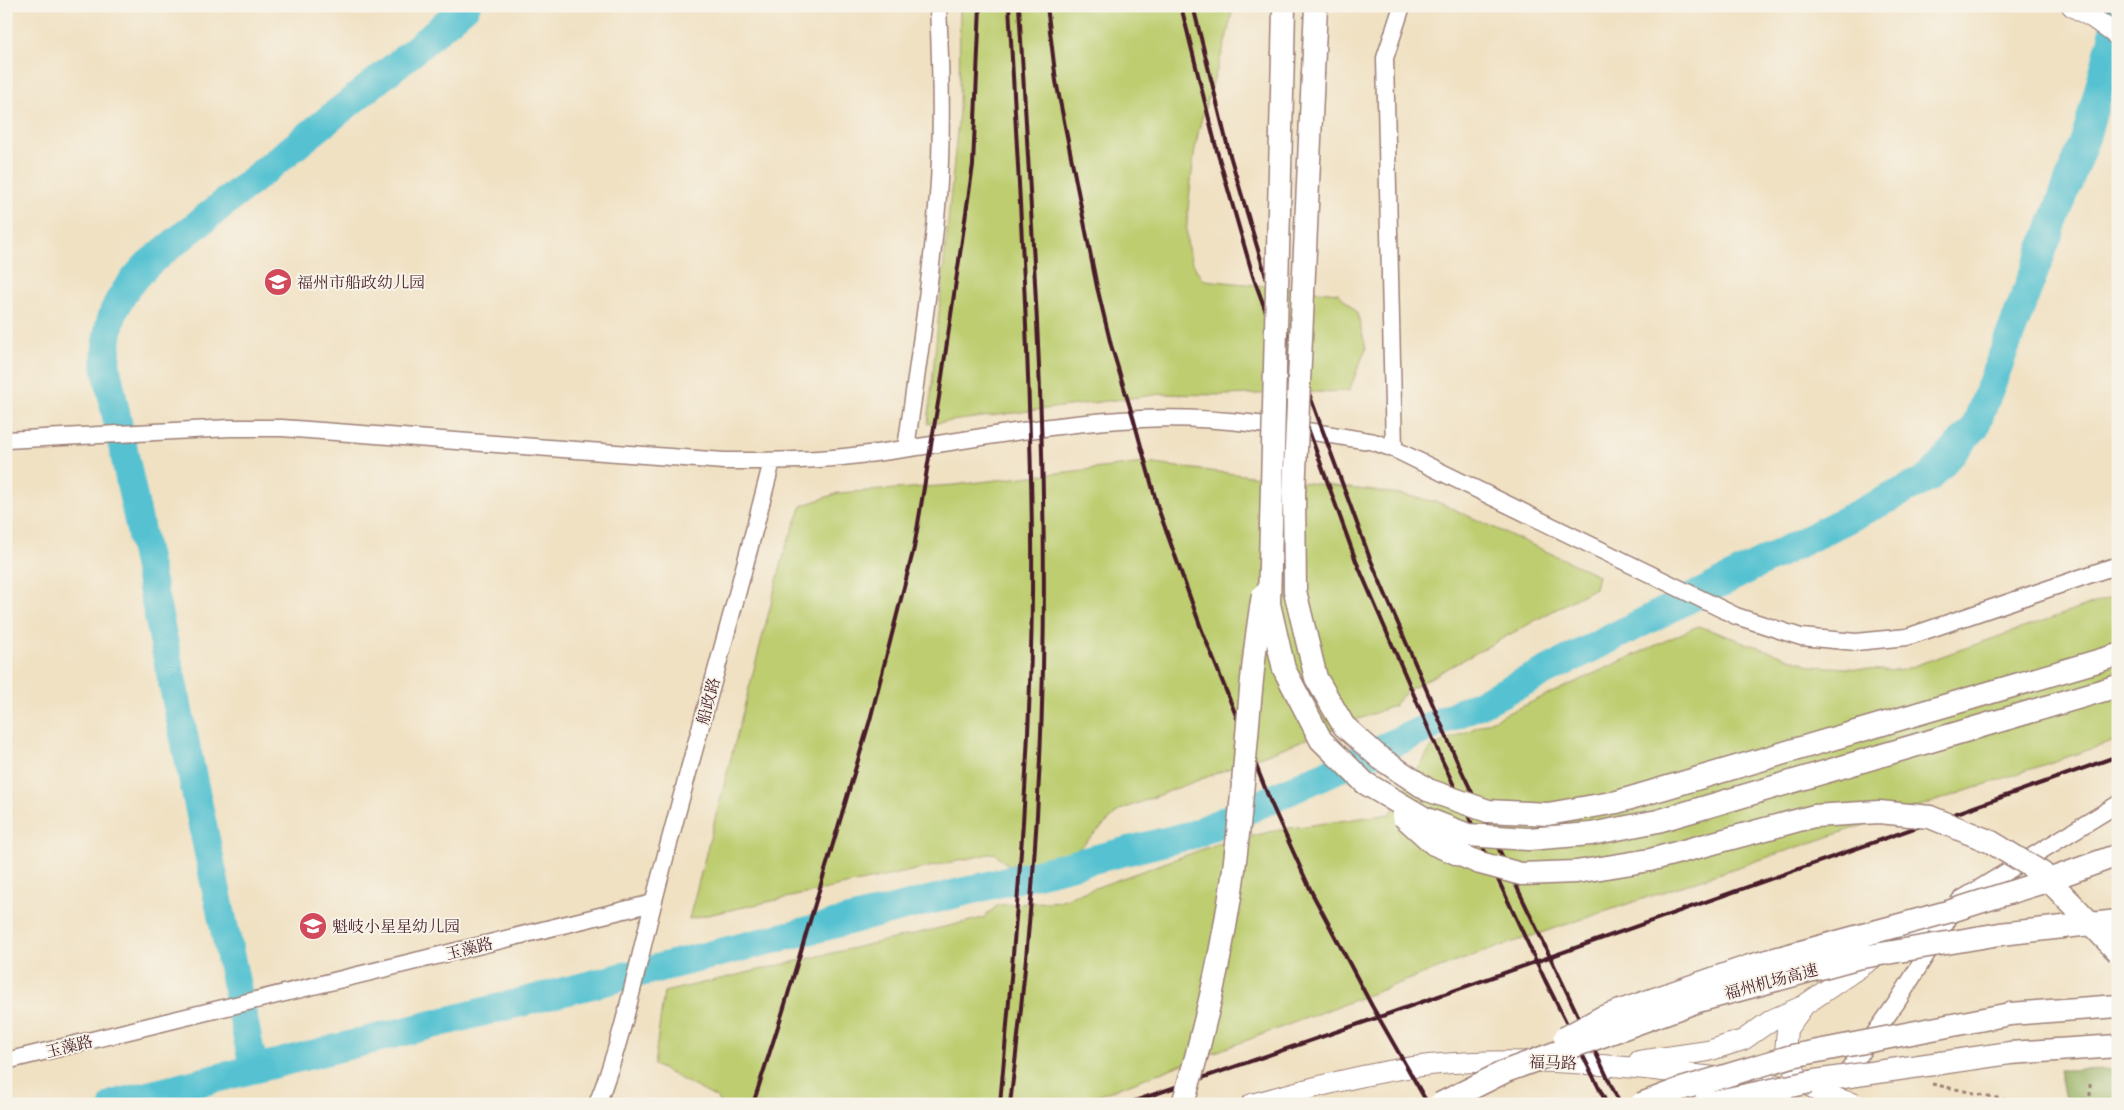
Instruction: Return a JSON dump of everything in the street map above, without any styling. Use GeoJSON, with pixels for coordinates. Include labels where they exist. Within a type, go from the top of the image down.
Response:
{"type":"FeatureCollection","features":[{"type":"Feature","properties":{"kind":"highway"},"geometry":{"type":"LineString","coordinates":[[1284,6],[1269,604],[1284,669],[1321,740],[1365,783],[1434,844],[1480,863],[1521,874],[1576,872],[1650,860],[1814,816],[1879,812],[1930,817],[1991,842],[2042,873],[2118,952]]}},
{"type":"Feature","properties":{"kind":"highway"},"geometry":{"type":"LineString","coordinates":[[1316,12],[1294,493],[1296,591],[1316,678],[1344,726],[1380,758],[1428,790],[1488,811],[1548,814],[1617,802],[2118,655]]}},
{"type":"Feature","properties":{"kind":"highway"},"geometry":{"type":"LineString","coordinates":[[1183,1104],[1200,1048],[1230,896],[1255,642],[1270,552]]}},
{"type":"Feature","properties":{"kind":"highway"},"geometry":{"type":"LineString","coordinates":[[1365,783],[1424,818],[1468,835],[1528,839],[1591,834],[1658,821],[2118,686]]}},
{"type":"Feature","properties":{"kind":"highway"},"geometry":{"type":"LineString","coordinates":[[1506,1071],[1603,1017],[1754,965],[1951,911],[2040,883],[2118,855]]}},
{"type":"Feature","properties":{"kind":"highway","name":"福州机场高速"},"geometry":{"type":"LineString","coordinates":[[1440,1104],[1506,1071],[1698,1000],[1857,958],[2000,934],[2118,921]]}},
{"type":"Feature","properties":{"kind":"highway"},"geometry":{"type":"LineString","coordinates":[[1641,1104],[1678,1090],[1792,1056],[2010,1014],[2118,1006]]}},
{"type":"Feature","properties":{"kind":"highway"},"geometry":{"type":"LineString","coordinates":[[1704,1104],[1815,1080],[2010,1053],[2118,1046]]}},
{"type":"Feature","properties":{"kind":"main road"},"geometry":{"type":"LineString","coordinates":[[2072,6],[2118,36]]}},
{"type":"Feature","properties":{"kind":"main road"},"geometry":{"type":"LineString","coordinates":[[1610,1065],[1708,1050],[1743,1040],[1774,1019],[1803,1006],[1960,900]]}},
{"type":"Feature","properties":{"kind":"main road"},"geometry":{"type":"LineString","coordinates":[[1803,1006],[1787,1029],[1785,1053],[1798,1077],[1823,1099]]}},
{"type":"Feature","properties":{"kind":"main road","name":"福马路"},"geometry":{"type":"LineString","coordinates":[[1252,1104],[1357,1077],[1428,1065],[1498,1061],[1610,1065],[1758,1082],[1823,1099],[1856,1104]]}},
{"type":"Feature","properties":{"kind":"street"},"geometry":{"type":"LineString","coordinates":[[906,448],[930,273],[938,195],[940,90],[938,6]]}},
{"type":"Feature","properties":{"kind":"street"},"geometry":{"type":"LineString","coordinates":[[1394,449],[1385,58],[1402,6]]}},
{"type":"Feature","properties":{"kind":"street"},"geometry":{"type":"LineString","coordinates":[[6,440],[230,428],[282,428],[714,460],[772,461],[835,458],[1076,423],[1169,418],[1230,421],[1374,442],[1394,449],[1736,616],[1801,637],[1856,642],[1907,637],[2118,565]]}},
{"type":"Feature","properties":{"kind":"street","name":"船政路"},"geometry":{"type":"LineString","coordinates":[[597,1104],[618,1045],[630,1003],[653,903],[772,461]]}},
{"type":"Feature","properties":{"kind":"street"},"geometry":{"type":"LineString","coordinates":[[1823,1099],[1897,1002],[1960,900],[2118,804]]}},
{"type":"Feature","properties":{"kind":"street","name":"玉藻路"},"geometry":{"type":"LineString","coordinates":[[6,1061],[653,903]]}},
{"type":"Feature","properties":{"kind":"path"},"geometry":{"type":"LineString","coordinates":[[1928,1083],[2024,1104]]}},
{"type":"Feature","properties":{"kind":"path"},"geometry":{"type":"LineString","coordinates":[[2090,1083],[2090,1104]]}},
{"type":"Feature","properties":{"kind":"green space"},"geometry":{"type":"Polygon","coordinates":[[[960,6],[1233,6],[1223,50],[1201,121],[1197,141],[1187,222],[1189,252],[1192,261],[1204,280],[1338,293],[1357,313],[1366,348],[1349,391],[1223,395],[1162,394],[928,424],[959,111],[960,6]]]}},
{"type":"Feature","properties":{"kind":"green space"},"geometry":{"type":"Polygon","coordinates":[[[1145,463],[1399,494],[1440,503],[1598,575],[1595,588],[1408,690],[1393,706],[1120,810],[1076,851],[1009,866],[994,853],[689,919],[786,546],[802,506],[838,493],[954,485],[1145,463]]]}},
{"type":"Feature","properties":{"kind":"green space"},"geometry":{"type":"Polygon","coordinates":[[[2118,595],[2118,740],[1475,955],[1076,1104],[722,1104],[715,1097],[654,1065],[664,992],[983,918],[998,905],[1059,901],[1217,844],[1283,829],[1390,814],[1431,748],[1698,626],[1812,666],[1899,671],[2118,595]]]}},
{"type":"Feature","properties":{"kind":"green space"},"geometry":{"type":"Polygon","coordinates":[[[2118,1069],[2118,1104],[2066,1104],[2059,1070],[2118,1069]]]}},
{"type":"Feature","properties":{"kind":"waterway"},"geometry":{"type":"LineString","coordinates":[[114,1104],[254,1069],[106,367],[106,350],[110,323],[114,311],[127,288],[148,264],[409,55],[466,6]]}},
{"type":"Feature","properties":{"kind":"waterway"},"geometry":{"type":"LineString","coordinates":[[254,1069],[1195,834],[1488,700],[1929,478],[1975,427],[2086,136],[2118,18]]}},
{"type":"Feature","properties":{"kind":"railway"},"geometry":{"type":"LineString","coordinates":[[753,1104],[783,1011],[870,720],[914,548],[939,397],[973,165],[980,6]]}},
{"type":"Feature","properties":{"kind":"railway"},"geometry":{"type":"LineString","coordinates":[[1000,1104],[1023,820],[1032,607],[1031,470],[1026,337],[1009,6]]}},
{"type":"Feature","properties":{"kind":"railway"},"geometry":{"type":"LineString","coordinates":[[1010,1104],[1028,941],[1036,832],[1043,669],[1044,586],[1038,338],[1019,6]]}},
{"type":"Feature","properties":{"kind":"railway"},"geometry":{"type":"LineString","coordinates":[[1047,6],[1056,81],[1097,287],[1111,345],[1158,508],[1201,628],[1271,803],[1311,891],[1372,1006],[1428,1104]]}},
{"type":"Feature","properties":{"kind":"railway"},"geometry":{"type":"LineString","coordinates":[[1181,6],[1217,151],[1253,276],[1356,561],[1442,760],[1545,980],[1607,1104]]}},
{"type":"Feature","properties":{"kind":"railway"},"geometry":{"type":"LineString","coordinates":[[1193,6],[1229,152],[1266,277],[1369,556],[1457,761],[1620,1104]]}},
{"type":"Feature","properties":{"kind":"railway"},"geometry":{"type":"LineString","coordinates":[[1126,1104],[1385,1015],[2118,756]]}},
{"type":"Feature","properties":{"kind":"place","name":"福州市船政幼儿园"},"geometry":{"type":"Point","coordinates":[278,282]}},
{"type":"Feature","properties":{"kind":"place","name":"魁岐小星星幼儿园"},"geometry":{"type":"Point","coordinates":[313,926]}}]}
